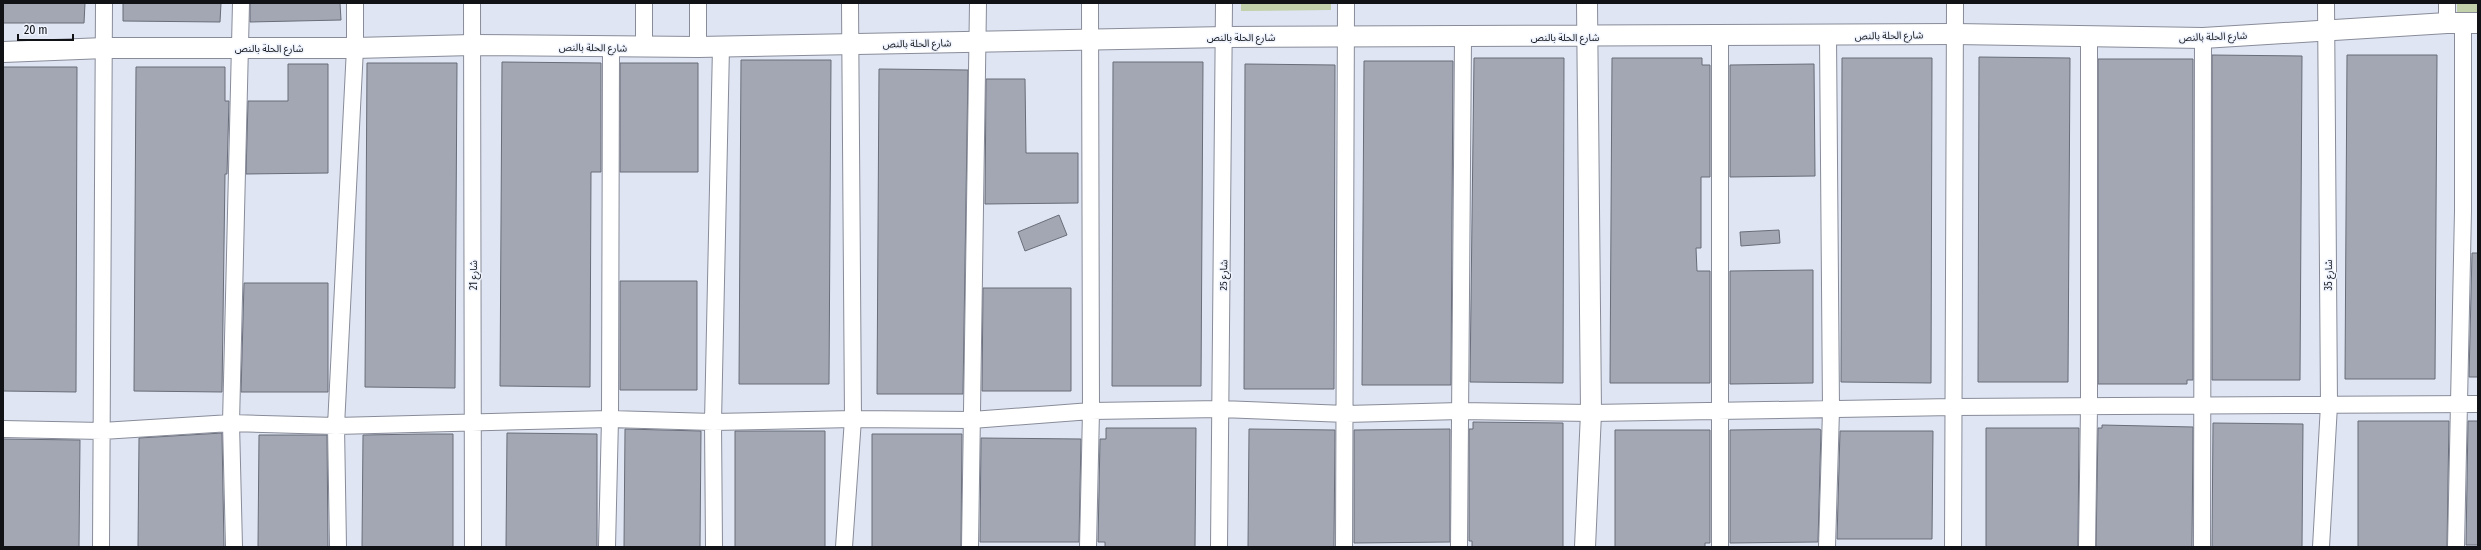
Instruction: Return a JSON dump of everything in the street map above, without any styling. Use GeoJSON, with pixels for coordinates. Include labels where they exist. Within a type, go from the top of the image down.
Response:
{"type":"FeatureCollection","features":[{"type":"Feature","properties":{"kind":"street"},"geometry":{"type":"LineString","coordinates":[[101,547],[104,3]]}},
{"type":"Feature","properties":{"kind":"street"},"geometry":{"type":"LineString","coordinates":[[234,547],[231,423],[241,3]]}},
{"type":"Feature","properties":{"kind":"street"},"geometry":{"type":"LineString","coordinates":[[338,547],[336,426],[355,48],[355,3]]}},
{"type":"Feature","properties":{"kind":"street","name":"شارع 21"},"geometry":{"type":"LineString","coordinates":[[472,3],[473,547]]}},
{"type":"Feature","properties":{"kind":"street"},"geometry":{"type":"LineString","coordinates":[[644,3],[644,48]]}},
{"type":"Feature","properties":{"kind":"street"},"geometry":{"type":"LineString","coordinates":[[698,3],[698,47]]}},
{"type":"Feature","properties":{"kind":"street"},"geometry":{"type":"LineString","coordinates":[[844,547],[853,419],[850,3]]}},
{"type":"Feature","properties":{"kind":"street"},"geometry":{"type":"LineString","coordinates":[[970,547],[979,42],[978,3]]}},
{"type":"Feature","properties":{"kind":"street"},"geometry":{"type":"LineString","coordinates":[[1088,547],[1091,411],[1090,3]]}},
{"type":"Feature","properties":{"kind":"street","name":"شارع 25"},"geometry":{"type":"LineString","coordinates":[[1219,547],[1226,37],[1224,3]]}},
{"type":"Feature","properties":{"kind":"street"},"geometry":{"type":"LineString","coordinates":[[1344,547],[1346,414],[1346,3]]}},
{"type":"Feature","properties":{"kind":"street"},"geometry":{"type":"LineString","coordinates":[[1585,547],[1591,413],[1587,3]]}},
{"type":"Feature","properties":{"kind":"street"},"geometry":{"type":"LineString","coordinates":[[1953,547],[1955,3]]}},
{"type":"Feature","properties":{"kind":"street","name":"شارع 35"},"geometry":{"type":"LineString","coordinates":[[2321,547],[2329,405],[2326,3]]}},
{"type":"Feature","properties":{"kind":"street"},"geometry":{"type":"LineString","coordinates":[[2447,3],[2463,23],[2460,404],[2456,547]]}},
{"type":"Feature","properties":{"kind":"street","name":"شارع الحلة بالنص"},"geometry":{"type":"LineString","coordinates":[[3,52],[104,48],[355,48],[472,45],[644,48],[1226,37],[1720,37],[1954,34],[2203,38],[2463,23]]}},
{"type":"Feature","properties":{"kind":"street"},"geometry":{"type":"LineString","coordinates":[[1827,547],[1831,410],[1828,36]]}},
{"type":"Feature","properties":{"kind":"street"},"geometry":{"type":"LineString","coordinates":[[2087,547],[2089,407],[2089,36]]}},
{"type":"Feature","properties":{"kind":"street"},"geometry":{"type":"LineString","coordinates":[[1720,37],[1718,411],[1720,547]]}},
{"type":"Feature","properties":{"kind":"street"},"geometry":{"type":"LineString","coordinates":[[1459,547],[1462,38]]}},
{"type":"Feature","properties":{"kind":"street"},"geometry":{"type":"LineString","coordinates":[[2202,547],[2204,407],[2203,38]]}},
{"type":"Feature","properties":{"kind":"street"},"geometry":{"type":"LineString","coordinates":[[607,547],[610,420],[611,47]]}},
{"type":"Feature","properties":{"kind":"street"},"geometry":{"type":"LineString","coordinates":[[714,547],[713,422],[721,47]]}},
{"type":"Feature","properties":{"kind":"street"},"geometry":{"type":"LineString","coordinates":[[3,429],[102,431],[231,423],[336,426],[610,420],[713,422],[853,419],[972,420],[1091,411],[1221,409],[1346,414],[1460,411],[1591,413],[1954,407],[2204,407],[2478,404]]}},
{"type":"Feature","properties":{"kind":"green space"},"geometry":{"type":"Polygon","coordinates":[[[1241,3],[1331,3],[1331,10],[1241,11],[1241,3]]]}},
{"type":"Feature","properties":{"kind":"green space"},"geometry":{"type":"Polygon","coordinates":[[[2457,3],[2478,3],[2478,13],[2457,13],[2457,3]]]}},
{"type":"Feature","properties":{"kind":"building"},"geometry":{"type":"Polygon","coordinates":[[[3,3],[85,3],[84,23],[3,23],[3,3]]]}},
{"type":"Feature","properties":{"kind":"building"},"geometry":{"type":"Polygon","coordinates":[[[123,3],[221,3],[220,22],[123,21],[123,3]]]}},
{"type":"Feature","properties":{"kind":"building"},"geometry":{"type":"Polygon","coordinates":[[[250,3],[340,3],[341,20],[250,22],[250,3]]]}},
{"type":"Feature","properties":{"kind":"building"},"geometry":{"type":"Polygon","coordinates":[[[2212,55],[2302,56],[2300,380],[2212,380],[2212,55]]]}},
{"type":"Feature","properties":{"kind":"building"},"geometry":{"type":"Polygon","coordinates":[[[2347,55],[2437,55],[2435,379],[2345,379],[2347,55]]]}},
{"type":"Feature","properties":{"kind":"building"},"geometry":{"type":"Polygon","coordinates":[[[1979,57],[2070,58],[2068,382],[1978,382],[1979,57]]]}},
{"type":"Feature","properties":{"kind":"building"},"geometry":{"type":"Polygon","coordinates":[[[1474,58],[1564,58],[1563,383],[1470,382],[1474,58]]]}},
{"type":"Feature","properties":{"kind":"building"},"geometry":{"type":"Polygon","coordinates":[[[1612,58],[1702,58],[1702,65],[1710,65],[1710,177],[1701,177],[1701,248],[1696,248],[1697,271],[1710,271],[1710,383],[1610,383],[1612,58]]]}},
{"type":"Feature","properties":{"kind":"building"},"geometry":{"type":"Polygon","coordinates":[[[1842,58],[1932,58],[1931,383],[1841,382],[1842,58]]]}},
{"type":"Feature","properties":{"kind":"building"},"geometry":{"type":"Polygon","coordinates":[[[2098,59],[2193,59],[2193,380],[2187,380],[2187,384],[2098,384],[2098,59]]]}},
{"type":"Feature","properties":{"kind":"building"},"geometry":{"type":"Polygon","coordinates":[[[741,60],[831,60],[829,384],[739,384],[741,60]]]}},
{"type":"Feature","properties":{"kind":"building"},"geometry":{"type":"Polygon","coordinates":[[[1364,61],[1453,61],[1451,385],[1362,385],[1364,61]]]}},
{"type":"Feature","properties":{"kind":"building"},"geometry":{"type":"Polygon","coordinates":[[[502,62],[601,63],[601,172],[591,172],[590,387],[500,386],[502,62]]]}},
{"type":"Feature","properties":{"kind":"building"},"geometry":{"type":"Polygon","coordinates":[[[1113,62],[1203,62],[1201,386],[1112,386],[1113,62]]]}},
{"type":"Feature","properties":{"kind":"building"},"geometry":{"type":"Polygon","coordinates":[[[367,63],[457,63],[455,388],[365,387],[367,63]]]}},
{"type":"Feature","properties":{"kind":"building"},"geometry":{"type":"Polygon","coordinates":[[[620,63],[698,63],[698,172],[620,172],[620,63]]]}},
{"type":"Feature","properties":{"kind":"building"},"geometry":{"type":"Polygon","coordinates":[[[288,64],[328,64],[328,173],[246,174],[248,101],[288,101],[288,64]]]}},
{"type":"Feature","properties":{"kind":"building"},"geometry":{"type":"Polygon","coordinates":[[[1245,64],[1335,65],[1334,389],[1244,389],[1245,64]]]}},
{"type":"Feature","properties":{"kind":"building"},"geometry":{"type":"Polygon","coordinates":[[[1814,64],[1815,176],[1730,177],[1730,65],[1814,64]]]}},
{"type":"Feature","properties":{"kind":"building"},"geometry":{"type":"Polygon","coordinates":[[[3,67],[77,67],[76,392],[3,391],[3,67]]]}},
{"type":"Feature","properties":{"kind":"building"},"geometry":{"type":"Polygon","coordinates":[[[136,67],[225,67],[225,101],[229,101],[227,174],[225,174],[222,392],[134,391],[136,67]]]}},
{"type":"Feature","properties":{"kind":"building"},"geometry":{"type":"Polygon","coordinates":[[[879,69],[968,70],[963,394],[877,394],[879,69]]]}},
{"type":"Feature","properties":{"kind":"building"},"geometry":{"type":"Polygon","coordinates":[[[986,79],[1025,79],[1026,153],[1078,153],[1078,203],[985,204],[986,79]]]}},
{"type":"Feature","properties":{"kind":"building"},"geometry":{"type":"Polygon","coordinates":[[[1059,215],[1067,235],[1025,251],[1018,232],[1059,215]]]}},
{"type":"Feature","properties":{"kind":"building"},"geometry":{"type":"Polygon","coordinates":[[[1779,230],[1780,243],[1741,246],[1740,232],[1779,230]]]}},
{"type":"Feature","properties":{"kind":"building"},"geometry":{"type":"Polygon","coordinates":[[[2472,253],[2478,253],[2478,377],[2469,377],[2472,253]]]}},
{"type":"Feature","properties":{"kind":"building"},"geometry":{"type":"Polygon","coordinates":[[[1813,270],[1813,383],[1730,384],[1730,271],[1813,270]]]}},
{"type":"Feature","properties":{"kind":"building"},"geometry":{"type":"Polygon","coordinates":[[[620,281],[697,281],[697,390],[620,390],[620,281]]]}},
{"type":"Feature","properties":{"kind":"building"},"geometry":{"type":"Polygon","coordinates":[[[244,283],[328,283],[328,392],[241,392],[244,283]]]}},
{"type":"Feature","properties":{"kind":"building"},"geometry":{"type":"Polygon","coordinates":[[[983,288],[1071,288],[1071,391],[982,391],[983,288]]]}},
{"type":"Feature","properties":{"kind":"building"},"geometry":{"type":"Polygon","coordinates":[[[2358,421],[2449,421],[2447,547],[2358,547],[2358,421]]]}},
{"type":"Feature","properties":{"kind":"building"},"geometry":{"type":"Polygon","coordinates":[[[2468,421],[2478,421],[2478,545],[2466,545],[2468,421]]]}},
{"type":"Feature","properties":{"kind":"building"},"geometry":{"type":"Polygon","coordinates":[[[1473,422],[1563,423],[1563,547],[1472,547],[1472,541],[1469,541],[1469,429],[1473,429],[1473,422]]]}},
{"type":"Feature","properties":{"kind":"building"},"geometry":{"type":"Polygon","coordinates":[[[2213,423],[2303,424],[2302,547],[2212,547],[2213,423]]]}},
{"type":"Feature","properties":{"kind":"building"},"geometry":{"type":"Polygon","coordinates":[[[2102,425],[2193,427],[2192,547],[2096,547],[2098,428],[2102,428],[2102,425]]]}},
{"type":"Feature","properties":{"kind":"building"},"geometry":{"type":"Polygon","coordinates":[[[1106,428],[1196,428],[1195,547],[1105,547],[1105,542],[1098,542],[1100,439],[1106,439],[1106,428]]]}},
{"type":"Feature","properties":{"kind":"building"},"geometry":{"type":"Polygon","coordinates":[[[1986,428],[2079,428],[2078,547],[1986,547],[1986,428]]]}},
{"type":"Feature","properties":{"kind":"building"},"geometry":{"type":"Polygon","coordinates":[[[625,429],[701,431],[700,547],[624,547],[625,429]]]}},
{"type":"Feature","properties":{"kind":"building"},"geometry":{"type":"Polygon","coordinates":[[[1249,429],[1335,430],[1334,547],[1248,547],[1249,429]]]}},
{"type":"Feature","properties":{"kind":"building"},"geometry":{"type":"Polygon","coordinates":[[[1450,429],[1450,542],[1354,543],[1354,430],[1450,429]]]}},
{"type":"Feature","properties":{"kind":"building"},"geometry":{"type":"Polygon","coordinates":[[[1615,430],[1710,430],[1710,543],[1705,543],[1705,547],[1615,547],[1615,430]]]}},
{"type":"Feature","properties":{"kind":"building"},"geometry":{"type":"Polygon","coordinates":[[[1730,430],[1821,430],[1818,542],[1730,543],[1730,430]]]}},
{"type":"Feature","properties":{"kind":"building"},"geometry":{"type":"Polygon","coordinates":[[[735,431],[825,431],[825,547],[735,547],[735,431]]]}},
{"type":"Feature","properties":{"kind":"building"},"geometry":{"type":"Polygon","coordinates":[[[1840,431],[1933,431],[1932,539],[1837,539],[1840,431]]]}},
{"type":"Feature","properties":{"kind":"building"},"geometry":{"type":"Polygon","coordinates":[[[222,433],[224,547],[138,547],[139,438],[222,433]]]}},
{"type":"Feature","properties":{"kind":"building"},"geometry":{"type":"Polygon","coordinates":[[[507,433],[597,434],[597,547],[506,547],[507,433]]]}},
{"type":"Feature","properties":{"kind":"building"},"geometry":{"type":"Polygon","coordinates":[[[453,434],[453,547],[362,547],[363,435],[453,434]]]}},
{"type":"Feature","properties":{"kind":"building"},"geometry":{"type":"Polygon","coordinates":[[[872,434],[962,434],[961,547],[872,547],[872,434]]]}},
{"type":"Feature","properties":{"kind":"building"},"geometry":{"type":"Polygon","coordinates":[[[259,435],[327,435],[328,547],[258,547],[259,435]]]}},
{"type":"Feature","properties":{"kind":"building"},"geometry":{"type":"Polygon","coordinates":[[[981,438],[1081,439],[1079,542],[980,542],[981,438]]]}},
{"type":"Feature","properties":{"kind":"building"},"geometry":{"type":"Polygon","coordinates":[[[3,439],[80,440],[79,547],[3,547],[3,439]]]}}]}
